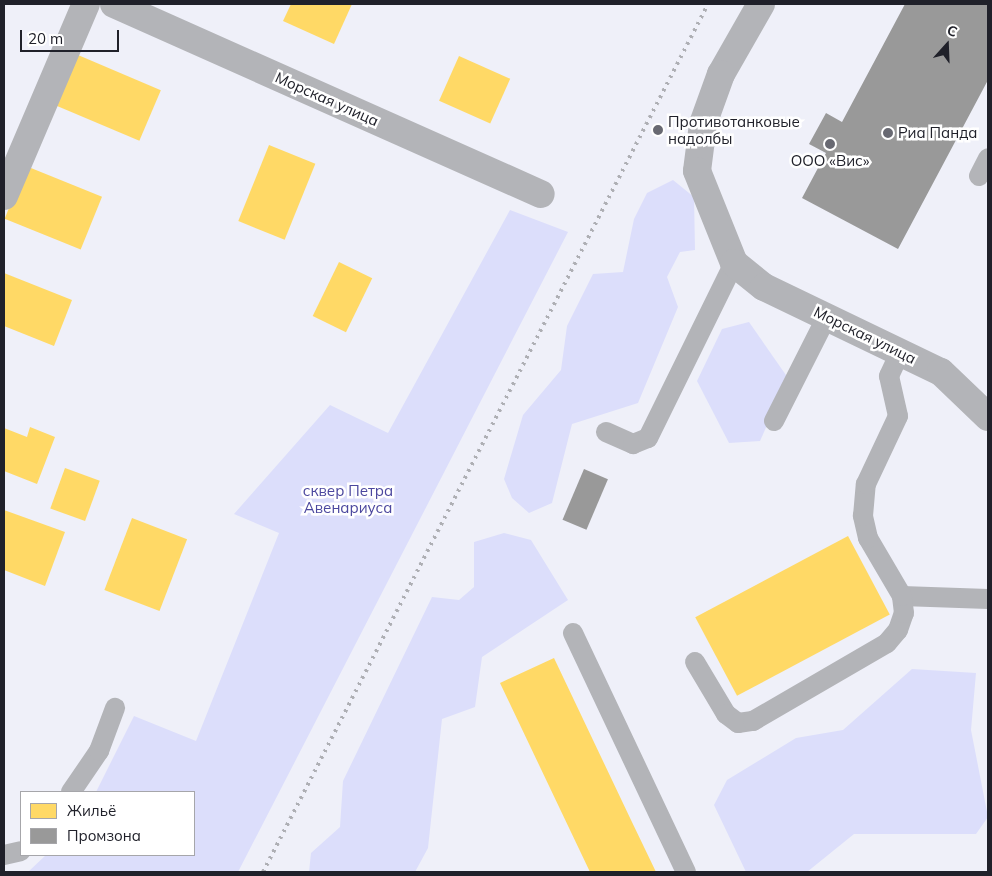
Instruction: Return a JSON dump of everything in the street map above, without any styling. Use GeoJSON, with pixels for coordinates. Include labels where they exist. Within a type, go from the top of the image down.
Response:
{"type":"FeatureCollection","features":[{"type":"Feature","properties":{"kind":"street"},"geometry":{"type":"LineString","coordinates":[[4,196],[86,4]]}},
{"type":"Feature","properties":{"kind":"street","name":"Морская улица"},"geometry":{"type":"LineString","coordinates":[[114,4],[541,194]]}},
{"type":"Feature","properties":{"kind":"street"},"geometry":{"type":"LineString","coordinates":[[734,263],[696,171],[703,124],[721,74],[761,4]]}},
{"type":"Feature","properties":{"kind":"street","name":"Морская улица"},"geometry":{"type":"LineString","coordinates":[[734,263],[764,287],[901,350],[948,377],[988,417]]}},
{"type":"Feature","properties":{"kind":"lane"},"geometry":{"type":"LineString","coordinates":[[606,432],[633,444],[648,438],[734,263]]}},
{"type":"Feature","properties":{"kind":"lane"},"geometry":{"type":"LineString","coordinates":[[774,421],[828,316]]}},
{"type":"Feature","properties":{"kind":"lane"},"geometry":{"type":"LineString","coordinates":[[695,662],[726,714],[738,723],[754,722],[887,643],[904,613],[902,596],[868,538],[864,516],[866,484],[898,416],[889,376],[901,350]]}},
{"type":"Feature","properties":{"kind":"lane"},"geometry":{"type":"LineString","coordinates":[[902,596],[988,598]]}},
{"type":"Feature","properties":{"kind":"lane"},"geometry":{"type":"LineString","coordinates":[[573,633],[686,872]]}},
{"type":"Feature","properties":{"kind":"lane"},"geometry":{"type":"LineString","coordinates":[[72,791],[99,751],[115,708]]}},
{"type":"Feature","properties":{"kind":"lane"},"geometry":{"type":"LineString","coordinates":[[4,855],[20,851]]}},
{"type":"Feature","properties":{"kind":"green space"},"geometry":{"type":"Polygon","coordinates":[[[673,180],[694,197],[695,250],[680,252],[667,277],[678,307],[638,403],[572,424],[552,503],[529,513],[512,498],[504,479],[523,415],[561,370],[567,326],[593,274],[623,272],[634,219],[647,193],[673,180]]]}},
{"type":"Feature","properties":{"kind":"green space","name":"сквер Петра Авенариуса"},"geometry":{"type":"Polygon","coordinates":[[[510,210],[568,232],[238,872],[28,872],[45,856],[195,856],[195,791],[96,791],[134,716],[196,741],[279,533],[234,514],[330,405],[388,433],[510,210]]]}},
{"type":"Feature","properties":{"kind":"green space"},"geometry":{"type":"Polygon","coordinates":[[[749,322],[788,378],[760,441],[729,443],[697,381],[722,329],[749,322]]]}},
{"type":"Feature","properties":{"kind":"green space"},"geometry":{"type":"Polygon","coordinates":[[[504,533],[531,540],[568,600],[482,657],[475,707],[442,719],[428,848],[415,872],[309,872],[311,853],[340,827],[343,781],[432,597],[459,600],[474,587],[474,542],[504,533]]]}},
{"type":"Feature","properties":{"kind":"green space"},"geometry":{"type":"Polygon","coordinates":[[[912,669],[976,673],[971,730],[988,817],[976,834],[854,834],[807,872],[746,872],[714,805],[727,780],[796,738],[843,730],[912,669]]]}},
{"type":"Feature","properties":{"kind":"building: Жильё"},"geometry":{"type":"Polygon","coordinates":[[[291,4],[352,4],[334,44],[283,21],[291,4]]]}},
{"type":"Feature","properties":{"kind":"building: Жильё"},"geometry":{"type":"Polygon","coordinates":[[[78,55],[161,90],[139,141],[57,106],[78,55]]]}},
{"type":"Feature","properties":{"kind":"building: Жильё"},"geometry":{"type":"Polygon","coordinates":[[[459,56],[510,79],[490,124],[439,101],[459,56]]]}},
{"type":"Feature","properties":{"kind":"building: Жильё"},"geometry":{"type":"Polygon","coordinates":[[[269,145],[315,164],[285,240],[238,221],[269,145]]]}},
{"type":"Feature","properties":{"kind":"building: Жильё"},"geometry":{"type":"Polygon","coordinates":[[[26,166],[102,197],[81,250],[5,219],[26,166]]]}},
{"type":"Feature","properties":{"kind":"building: Жильё"},"geometry":{"type":"Polygon","coordinates":[[[339,262],[372,278],[346,332],[313,316],[339,262]]]}},
{"type":"Feature","properties":{"kind":"building: Жильё"},"geometry":{"type":"Polygon","coordinates":[[[4,273],[72,300],[54,346],[4,326],[4,273]]]}},
{"type":"Feature","properties":{"kind":"building: Жильё"},"geometry":{"type":"Polygon","coordinates":[[[30,427],[55,437],[37,484],[4,471],[4,428],[27,437],[30,427]]]}},
{"type":"Feature","properties":{"kind":"building: Жильё"},"geometry":{"type":"Polygon","coordinates":[[[65,468],[100,481],[85,521],[50,508],[65,468]]]}},
{"type":"Feature","properties":{"kind":"building: Жильё"},"geometry":{"type":"Polygon","coordinates":[[[4,510],[65,532],[45,586],[4,570],[4,510]]]}},
{"type":"Feature","properties":{"kind":"building: Жильё"},"geometry":{"type":"Polygon","coordinates":[[[132,518],[187,539],[159,611],[104,590],[132,518]]]}},
{"type":"Feature","properties":{"kind":"building: Жильё"},"geometry":{"type":"Polygon","coordinates":[[[848,536],[890,615],[737,696],[695,617],[848,536]]]}},
{"type":"Feature","properties":{"kind":"building: Жильё"},"geometry":{"type":"Polygon","coordinates":[[[554,658],[656,872],[590,872],[500,683],[554,658]]]}},
{"type":"Feature","properties":{"kind":"building: Промзона","name":"Риа Панда"},"geometry":{"type":"Polygon","coordinates":[[[905,4],[988,4],[988,80],[898,249],[802,198],[826,153],[809,144],[826,113],[842,122],[905,4]]]}},
{"type":"Feature","properties":{"kind":"building: Промзона"},"geometry":{"type":"Polygon","coordinates":[[[584,469],[608,479],[586,530],[563,520],[584,469]]]}},
{"type":"Feature","properties":{"kind":"railway"},"geometry":{"type":"LineString","coordinates":[[263,872],[708,4]]}},
{"type":"Feature","properties":{"kind":"place","name":"Противотанковые надолбы"},"geometry":{"type":"Point","coordinates":[658,130]}},
{"type":"Feature","properties":{"kind":"place","name":"Риа Панда"},"geometry":{"type":"Point","coordinates":[888,133]}},
{"type":"Feature","properties":{"kind":"place","name":"ООО «Вис»"},"geometry":{"type":"Point","coordinates":[830,144]}}]}
